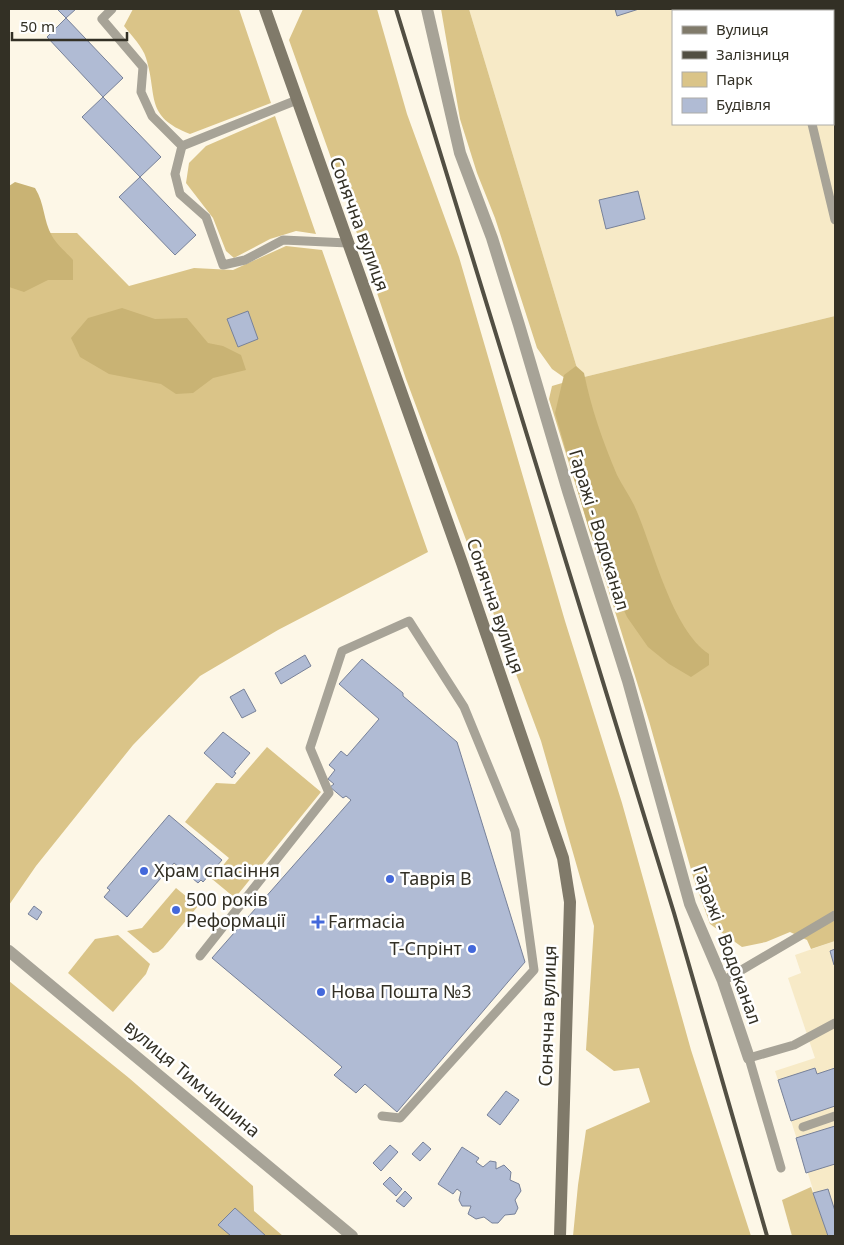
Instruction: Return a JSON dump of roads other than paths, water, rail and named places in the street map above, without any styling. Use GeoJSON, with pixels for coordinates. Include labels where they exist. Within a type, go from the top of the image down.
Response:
{"type":"FeatureCollection","features":[{"type":"Feature","properties":{"kind":"street","name":"Сонячна вулиця"},"geometry":{"type":"LineString","coordinates":[[265,9],[462,563],[563,858],[570,902],[560,1236]]}},
{"type":"Feature","properties":{"kind":"street","name":"Гаражі - Водоканал"},"geometry":{"type":"LineString","coordinates":[[427,9],[460,153],[492,238],[517,316],[568,491],[628,681],[690,904],[723,981],[749,1058]]}},
{"type":"Feature","properties":{"kind":"street","name":"вулиця Тимчишина"},"geometry":{"type":"LineString","coordinates":[[9,951],[352,1236]]}},
{"type":"Feature","properties":{"kind":"lane"},"geometry":{"type":"LineString","coordinates":[[112,9],[102,18],[143,67],[141,92],[152,116],[182,146]]}},
{"type":"Feature","properties":{"kind":"lane"},"geometry":{"type":"LineString","coordinates":[[182,146],[296,100]]}},
{"type":"Feature","properties":{"kind":"lane"},"geometry":{"type":"LineString","coordinates":[[812,125],[835,220]]}},
{"type":"Feature","properties":{"kind":"lane"},"geometry":{"type":"LineString","coordinates":[[182,146],[175,174],[180,194],[206,218],[223,265],[245,260],[284,240],[348,243]]}},
{"type":"Feature","properties":{"kind":"lane"},"geometry":{"type":"LineString","coordinates":[[200,956],[329,793],[310,748],[342,651],[409,620],[464,707],[515,831],[534,970],[400,1118],[382,1116]]}},
{"type":"Feature","properties":{"kind":"lane"},"geometry":{"type":"LineString","coordinates":[[723,981],[835,915]]}},
{"type":"Feature","properties":{"kind":"lane"},"geometry":{"type":"LineString","coordinates":[[781,1168],[749,1058],[794,1046],[835,1023]]}},
{"type":"Feature","properties":{"kind":"lane"},"geometry":{"type":"LineString","coordinates":[[803,1126],[835,1116]]}},
{"type":"Feature","properties":{"kind":"railway"},"geometry":{"type":"LineString","coordinates":[[396,9],[674,913],[767,1236]]}},
{"type":"Feature","properties":{"kind":"place","name":"Храм спасіння"},"geometry":{"type":"Point","coordinates":[144,871]}},
{"type":"Feature","properties":{"kind":"place","name":"Таврія В"},"geometry":{"type":"Point","coordinates":[390,879]}},
{"type":"Feature","properties":{"kind":"place","name":"500 років Реформації"},"geometry":{"type":"Point","coordinates":[176,910]}},
{"type":"Feature","properties":{"kind":"place","name":"Farmacia"},"geometry":{"type":"Point","coordinates":[318,922]}},
{"type":"Feature","properties":{"kind":"place","name":"Т-Спрінт"},"geometry":{"type":"Point","coordinates":[472,949]}},
{"type":"Feature","properties":{"kind":"place","name":"Нова Пошта №3"},"geometry":{"type":"Point","coordinates":[321,992]}}]}
